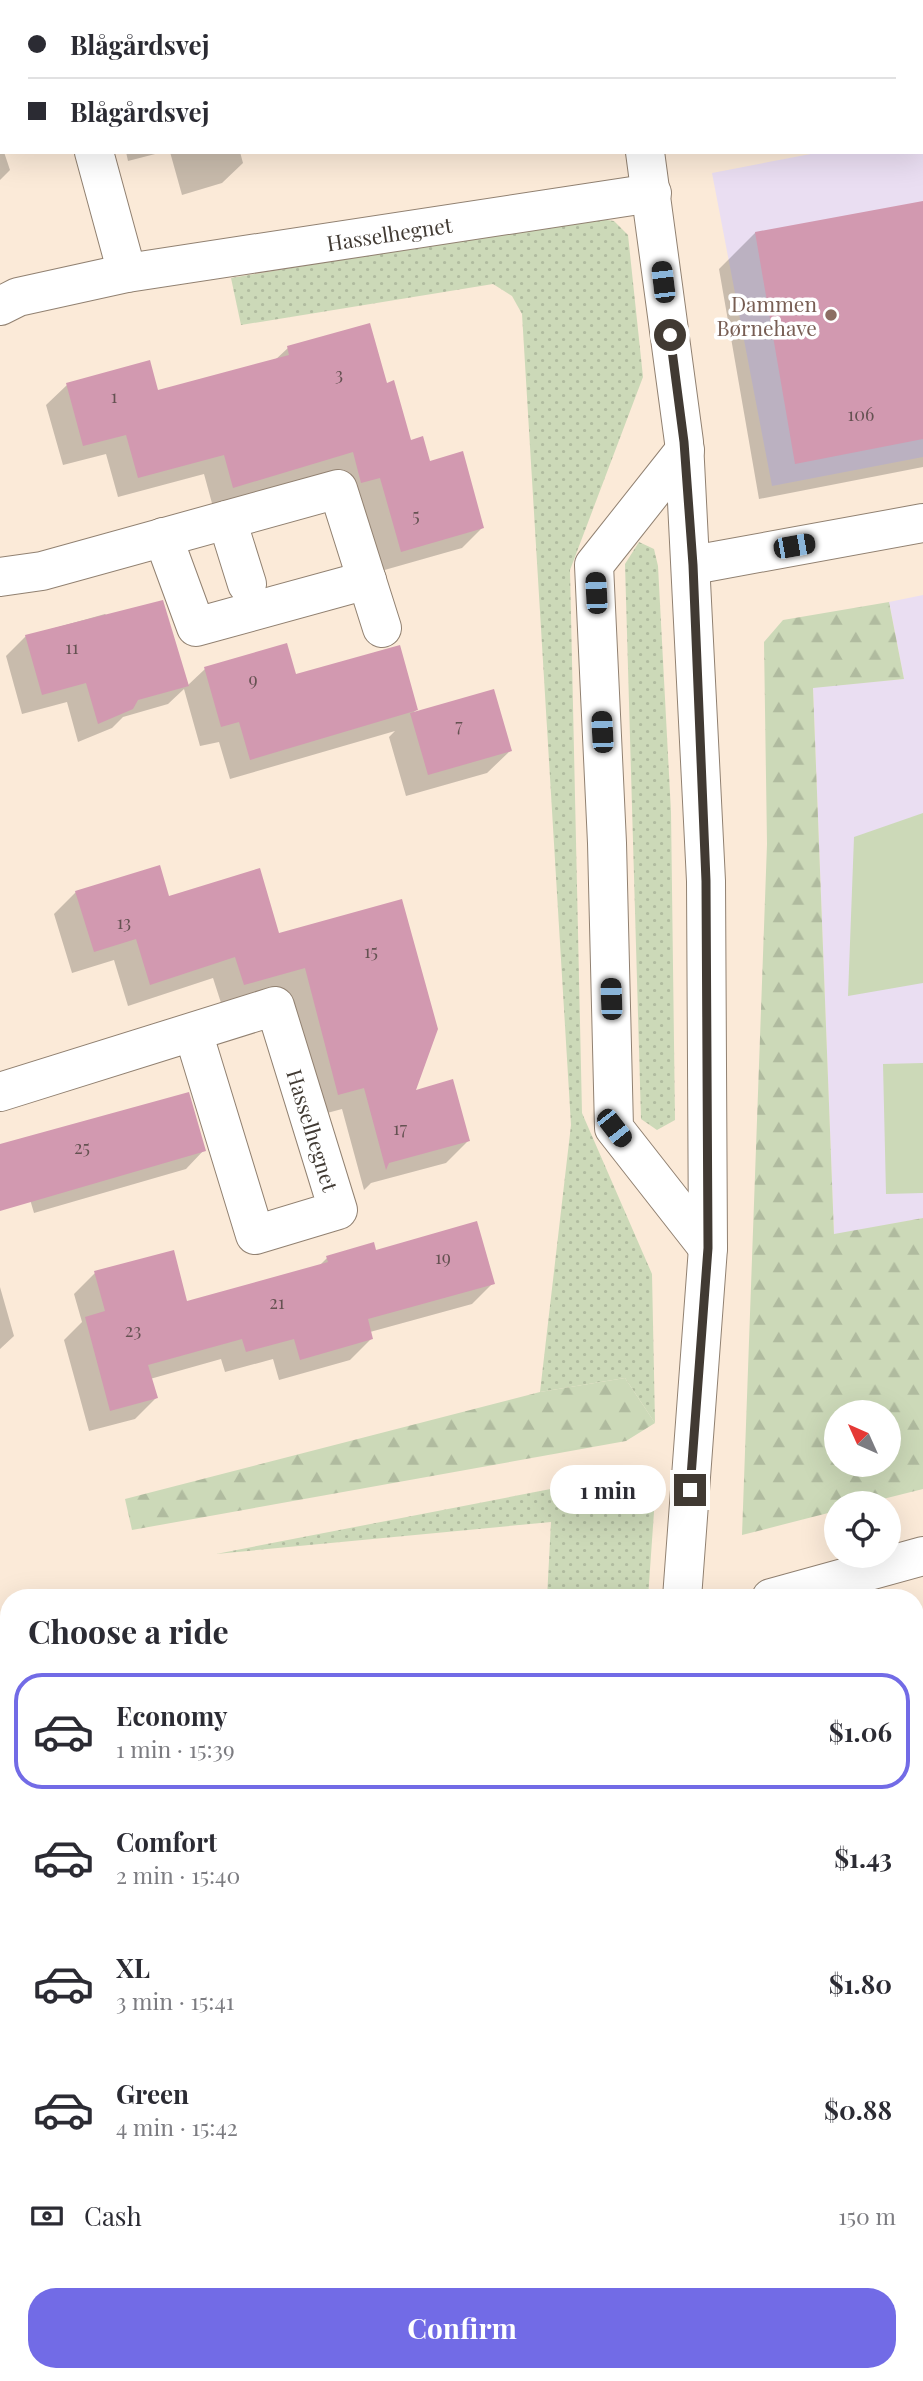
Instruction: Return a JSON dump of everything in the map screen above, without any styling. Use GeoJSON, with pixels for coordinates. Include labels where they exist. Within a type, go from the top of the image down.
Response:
{"type":"FeatureCollection","features":[{"type":"Feature","properties":{"kind":"street"},"geometry":{"type":"LineString","coordinates":[[95,154],[127,273]]}},
{"type":"Feature","properties":{"kind":"street"},"geometry":{"type":"LineString","coordinates":[[646,154],[685,450],[693,565],[706,881],[708,1248],[683,1589]]}},
{"type":"Feature","properties":{"kind":"street","name":"Hasselhegnet"},"geometry":{"type":"LineString","coordinates":[[0,306],[19,297],[127,273],[652,193]]}},
{"type":"Feature","properties":{"kind":"street"},"geometry":{"type":"LineString","coordinates":[[685,450],[594,565],[607,843],[614,1128],[708,1248]]}},
{"type":"Feature","properties":{"kind":"street"},"geometry":{"type":"LineString","coordinates":[[0,577],[42,571],[338,489],[382,628]]}},
{"type":"Feature","properties":{"kind":"street"},"geometry":{"type":"LineString","coordinates":[[227,520],[247,584]]}},
{"type":"Feature","properties":{"kind":"street"},"geometry":{"type":"LineString","coordinates":[[693,565],[923,523]]}},
{"type":"Feature","properties":{"kind":"street"},"geometry":{"type":"LineString","coordinates":[[163,537],[196,627],[367,580]]}},
{"type":"Feature","properties":{"kind":"street","name":"Hasselhegnet"},"geometry":{"type":"LineString","coordinates":[[0,1092],[275,1006],[338,1210],[255,1235],[193,1032]]}},
{"type":"Feature","properties":{"kind":"street"},"geometry":{"type":"LineString","coordinates":[[804,1589],[923,1556]]}},
{"type":"Feature","properties":{"kind":"shaded area","name":"Dammen Børnehave"},"geometry":{"type":"Polygon","coordinates":[[[811,154],[923,154],[923,457],[772,486],[712,173],[811,154]]]}},
{"type":"Feature","properties":{"kind":"shaded area"},"geometry":{"type":"Polygon","coordinates":[[[923,595],[923,1218],[834,1235],[813,687],[904,679],[889,602],[923,595]]]}},
{"type":"Feature","properties":{"kind":"green space"},"geometry":{"type":"Polygon","coordinates":[[[593,218],[614,221],[628,235],[643,377],[570,570],[582,1113],[652,1274],[655,1423],[625,1378],[540,1392],[571,1125],[522,314],[512,296],[493,284],[241,325],[231,278],[593,218]]]}},
{"type":"Feature","properties":{"kind":"green space"},"geometry":{"type":"Polygon","coordinates":[[[639,542],[654,549],[658,566],[671,812],[675,1120],[657,1130],[641,1119],[625,564],[639,542]]]}},
{"type":"Feature","properties":{"kind":"green space"},"geometry":{"type":"Polygon","coordinates":[[[889,602],[904,679],[813,688],[834,1234],[923,1218],[923,1489],[901,1494],[901,1491],[824,1491],[824,1514],[742,1535],[767,844],[764,642],[783,620],[889,602]]]}},
{"type":"Feature","properties":{"kind":"green space"},"geometry":{"type":"Polygon","coordinates":[[[923,813],[923,983],[848,996],[854,837],[923,813]]]}},
{"type":"Feature","properties":{"kind":"green space"},"geometry":{"type":"Polygon","coordinates":[[[923,1063],[923,1193],[886,1194],[883,1064],[923,1063]]]}},
{"type":"Feature","properties":{"kind":"green space"},"geometry":{"type":"Polygon","coordinates":[[[625,1378],[655,1423],[626,1441],[132,1530],[125,1499],[540,1392],[625,1378]]]}},
{"type":"Feature","properties":{"kind":"green space"},"geometry":{"type":"Polygon","coordinates":[[[633,1473],[656,1483],[649,1589],[547,1589],[551,1522],[216,1554],[633,1473]]]}},
{"type":"Feature","properties":{"kind":"building","name":"Dammen Børnehave"},"geometry":{"type":"Polygon","coordinates":[[[923,201],[923,439],[795,464],[755,232],[923,201]]]}},
{"type":"Feature","properties":{"kind":"building"},"geometry":{"type":"Polygon","coordinates":[[[370,323],[387,383],[394,380],[411,440],[423,436],[430,461],[463,451],[484,528],[401,552],[380,478],[361,483],[353,452],[233,488],[224,455],[138,478],[126,435],[83,446],[66,383],[150,360],[158,390],[289,355],[287,346],[370,323]]]}},
{"type":"Feature","properties":{"kind":"building"},"geometry":{"type":"Polygon","coordinates":[[[163,600],[189,686],[138,700],[133,709],[98,724],[86,683],[42,695],[25,635],[163,600]]]}},
{"type":"Feature","properties":{"kind":"building"},"geometry":{"type":"Polygon","coordinates":[[[287,643],[296,674],[400,645],[418,710],[250,760],[239,722],[221,727],[204,667],[287,643]]]}},
{"type":"Feature","properties":{"kind":"building"},"geometry":{"type":"Polygon","coordinates":[[[494,689],[512,751],[428,775],[410,713],[494,689]]]}},
{"type":"Feature","properties":{"kind":"building"},"geometry":{"type":"Polygon","coordinates":[[[160,865],[169,896],[260,868],[279,933],[402,899],[438,1029],[416,1090],[453,1079],[470,1141],[389,1163],[386,1170],[364,1088],[338,1095],[305,968],[244,985],[235,957],[150,985],[136,939],[94,952],[75,891],[160,865]]]}},
{"type":"Feature","properties":{"kind":"building"},"geometry":{"type":"Polygon","coordinates":[[[189,1092],[206,1151],[0,1211],[0,1144],[189,1092]]]}},
{"type":"Feature","properties":{"kind":"building"},"geometry":{"type":"Polygon","coordinates":[[[477,1221],[495,1284],[368,1319],[373,1339],[300,1360],[294,1339],[246,1352],[242,1339],[148,1365],[158,1398],[110,1411],[85,1317],[105,1311],[94,1271],[174,1250],[187,1301],[328,1262],[326,1256],[374,1242],[376,1250],[477,1221]]]}},
{"type":"Feature","properties":{"kind":"place","name":"Dammen Børnehave"},"geometry":{"type":"Point","coordinates":[831,315]}},
{"type":"Feature","properties":{"kind":"route"},"geometry":{"type":"LineString","coordinates":[[670,335],[684,442],[693,565],[706,881],[708,1248],[690,1490]]}}]}
